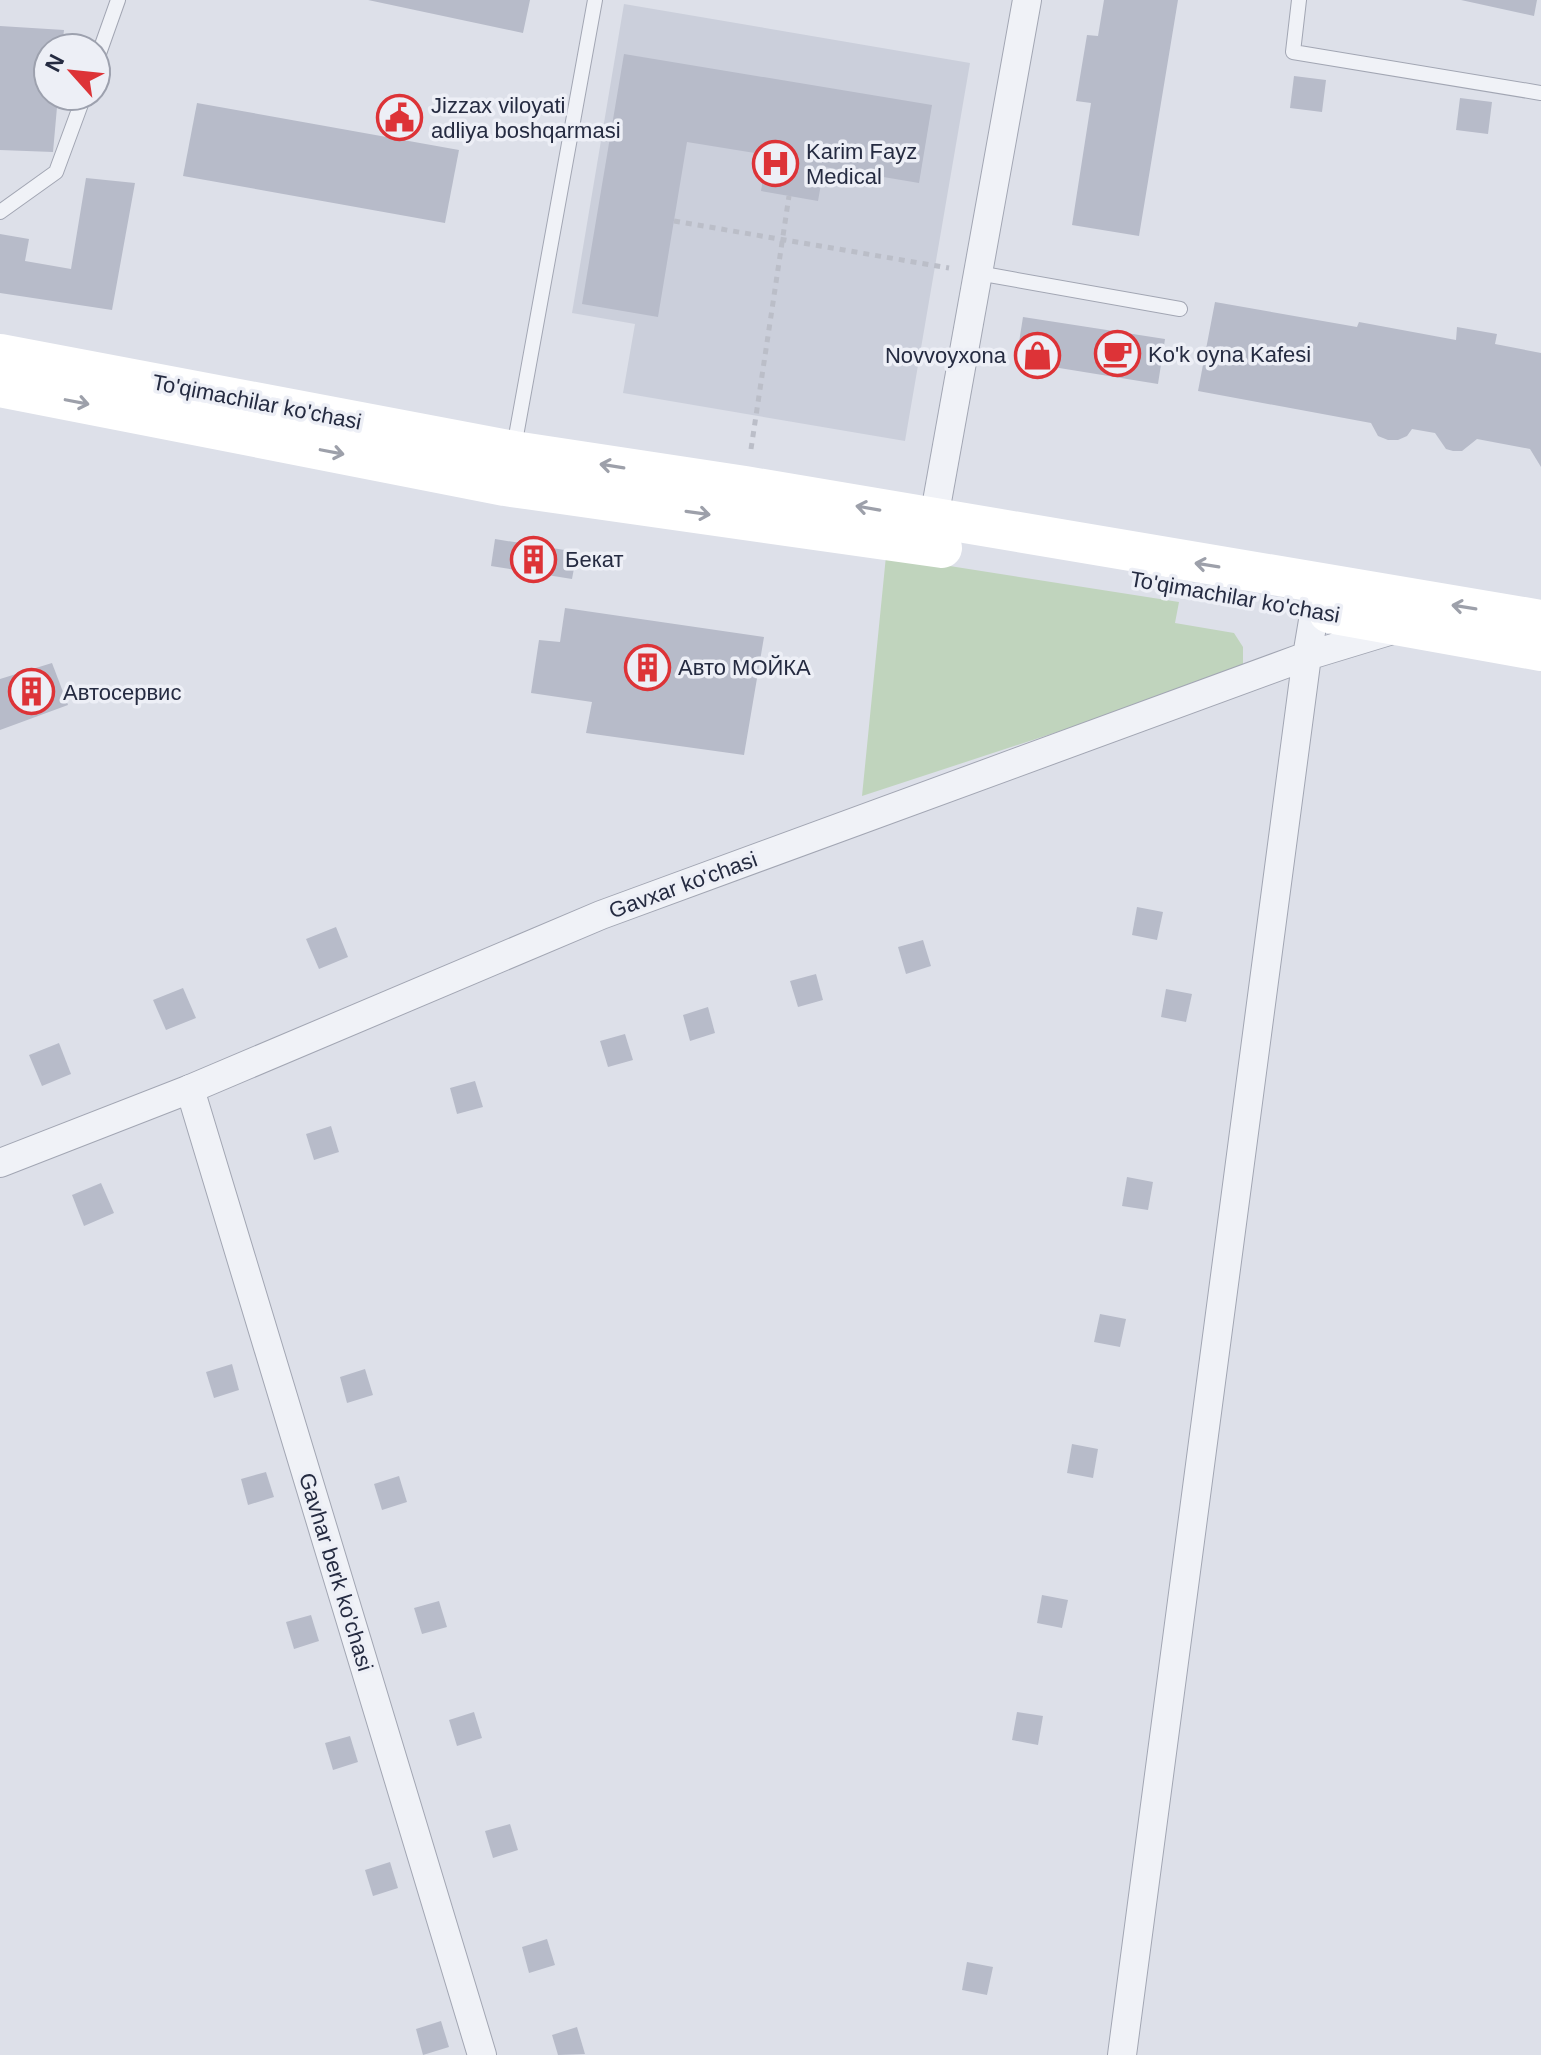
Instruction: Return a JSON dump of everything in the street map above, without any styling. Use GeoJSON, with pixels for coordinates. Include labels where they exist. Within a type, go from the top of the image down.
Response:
{"type":"FeatureCollection","features":[{"type":"Feature","properties":{"kind":"main road","name":"To'qimachilar ko'chasi"},"geometry":{"type":"LineString","coordinates":[[0,354],[510,469],[745,486],[931,532]]}},
{"type":"Feature","properties":{"kind":"main road","name":"To'qimachilar ko'chasi"},"geometry":{"type":"LineString","coordinates":[[0,387],[510,469],[931,532],[1317,597],[1541,620]]}},
{"type":"Feature","properties":{"kind":"main road","name":"To'qimachilar ko'chasi"},"geometry":{"type":"LineString","coordinates":[[1317,597],[1404,626],[1541,651]]}},
{"type":"Feature","properties":{"kind":"street"},"geometry":{"type":"LineString","coordinates":[[931,532],[1027,0]]}},
{"type":"Feature","properties":{"kind":"street"},"geometry":{"type":"LineString","coordinates":[[1122,2055],[1317,597]]}},
{"type":"Feature","properties":{"kind":"street","name":"Gavxar ko'chasi"},"geometry":{"type":"LineString","coordinates":[[0,1163],[190,1089],[601,915],[1307,656],[1404,626]]}},
{"type":"Feature","properties":{"kind":"street","name":"Gavhar berk ko'chasi"},"geometry":{"type":"LineString","coordinates":[[190,1089],[482,2055]]}},
{"type":"Feature","properties":{"kind":"lane"},"geometry":{"type":"LineString","coordinates":[[107,32],[118,0]]}},
{"type":"Feature","properties":{"kind":"lane"},"geometry":{"type":"LineString","coordinates":[[510,469],[595,0]]}},
{"type":"Feature","properties":{"kind":"lane"},"geometry":{"type":"LineString","coordinates":[[1299,0],[1293,52],[1541,93]]}},
{"type":"Feature","properties":{"kind":"lane"},"geometry":{"type":"LineString","coordinates":[[0,212],[56,172],[78,112]]}},
{"type":"Feature","properties":{"kind":"lane"},"geometry":{"type":"LineString","coordinates":[[978,273],[1180,309]]}},
{"type":"Feature","properties":{"kind":"path"},"geometry":{"type":"LineString","coordinates":[[745,486],[789,196]]}},
{"type":"Feature","properties":{"kind":"path"},"geometry":{"type":"LineString","coordinates":[[674,221],[978,273]]}},
{"type":"Feature","properties":{"kind":"shaded area","name":"Karim Fayz Medical"},"geometry":{"type":"Polygon","coordinates":[[[624,4],[970,63],[905,441],[623,393],[635,324],[572,313],[624,4]]]}},
{"type":"Feature","properties":{"kind":"green space"},"geometry":{"type":"Polygon","coordinates":[[[886,556],[1179,602],[1175,623],[1234,633],[1243,647],[1243,671],[862,796],[886,556]]]}},
{"type":"Feature","properties":{"kind":"building"},"geometry":{"type":"Polygon","coordinates":[[[368,0],[530,0],[523,33],[368,0]]]}},
{"type":"Feature","properties":{"kind":"building"},"geometry":{"type":"Polygon","coordinates":[[[1104,0],[1178,0],[1139,236],[1072,225],[1091,103],[1076,101],[1087,35],[1098,36],[1104,0]]]}},
{"type":"Feature","properties":{"kind":"building"},"geometry":{"type":"Polygon","coordinates":[[[1461,0],[1537,0],[1534,16],[1461,0]]]}},
{"type":"Feature","properties":{"kind":"building"},"geometry":{"type":"Polygon","coordinates":[[[0,26],[64,30],[32,32],[32,112],[57,112],[53,152],[0,150],[0,26]]]}},
{"type":"Feature","properties":{"kind":"building"},"geometry":{"type":"Polygon","coordinates":[[[624,54],[932,105],[919,183],[824,167],[818,201],[761,191],[767,155],[687,142],[658,317],[582,304],[624,54]]]}},
{"type":"Feature","properties":{"kind":"building"},"geometry":{"type":"Polygon","coordinates":[[[1294,76],[1326,80],[1322,112],[1290,108],[1294,76]]]}},
{"type":"Feature","properties":{"kind":"building"},"geometry":{"type":"Polygon","coordinates":[[[1460,98],[1492,102],[1488,134],[1456,130],[1460,98]]]}},
{"type":"Feature","properties":{"kind":"building"},"geometry":{"type":"Polygon","coordinates":[[[197,103],[459,150],[445,223],[183,176],[197,103]]]}},
{"type":"Feature","properties":{"kind":"building"},"geometry":{"type":"Polygon","coordinates":[[[86,178],[135,183],[112,310],[0,293],[0,234],[29,239],[25,261],[71,269],[86,178]]]}},
{"type":"Feature","properties":{"kind":"building"},"geometry":{"type":"Polygon","coordinates":[[[1215,302],[1357,327],[1359,322],[1456,340],[1457,327],[1497,334],[1495,344],[1541,353],[1541,467],[1530,449],[1477,439],[1462,451],[1453,451],[1446,449],[1435,433],[1412,429],[1407,436],[1388,440],[1378,436],[1371,423],[1198,391],[1215,302]]]}},
{"type":"Feature","properties":{"kind":"building","name":"Ko'k oyna Kafesi"},"geometry":{"type":"Polygon","coordinates":[[[1023,317],[1165,339],[1158,384],[1016,361],[1023,317]]]}},
{"type":"Feature","properties":{"kind":"building","name":"Бекат"},"geometry":{"type":"Polygon","coordinates":[[[495,539],[577,552],[572,579],[491,566],[495,539]]]}},
{"type":"Feature","properties":{"kind":"building","name":"Авто МОЙКА"},"geometry":{"type":"Polygon","coordinates":[[[565,608],[764,637],[744,755],[586,733],[592,702],[531,693],[539,640],[560,642],[565,608]]]}},
{"type":"Feature","properties":{"kind":"building","name":"Автосервис"},"geometry":{"type":"Polygon","coordinates":[[[52,663],[68,705],[0,730],[0,679],[52,663]]]}},
{"type":"Feature","properties":{"kind":"building"},"geometry":{"type":"Polygon","coordinates":[[[1137,907],[1163,912],[1157,940],[1132,935],[1137,907]]]}},
{"type":"Feature","properties":{"kind":"building"},"geometry":{"type":"Polygon","coordinates":[[[336,927],[348,957],[319,969],[306,939],[336,927]]]}},
{"type":"Feature","properties":{"kind":"building"},"geometry":{"type":"Polygon","coordinates":[[[923,940],[931,966],[906,974],[898,947],[923,940]]]}},
{"type":"Feature","properties":{"kind":"building"},"geometry":{"type":"Polygon","coordinates":[[[816,974],[823,1000],[798,1007],[790,981],[816,974]]]}},
{"type":"Feature","properties":{"kind":"building"},"geometry":{"type":"Polygon","coordinates":[[[183,988],[196,1018],[166,1030],[153,1000],[183,988]]]}},
{"type":"Feature","properties":{"kind":"building"},"geometry":{"type":"Polygon","coordinates":[[[1166,989],[1192,994],[1186,1022],[1161,1017],[1166,989]]]}},
{"type":"Feature","properties":{"kind":"building"},"geometry":{"type":"Polygon","coordinates":[[[708,1007],[715,1033],[690,1041],[683,1015],[708,1007]]]}},
{"type":"Feature","properties":{"kind":"building"},"geometry":{"type":"Polygon","coordinates":[[[625,1034],[633,1060],[608,1067],[600,1041],[625,1034]]]}},
{"type":"Feature","properties":{"kind":"building"},"geometry":{"type":"Polygon","coordinates":[[[59,1043],[71,1074],[42,1086],[29,1055],[59,1043]]]}},
{"type":"Feature","properties":{"kind":"building"},"geometry":{"type":"Polygon","coordinates":[[[475,1081],[483,1107],[457,1114],[450,1088],[475,1081]]]}},
{"type":"Feature","properties":{"kind":"building"},"geometry":{"type":"Polygon","coordinates":[[[331,1126],[339,1152],[314,1160],[306,1134],[331,1126]]]}},
{"type":"Feature","properties":{"kind":"building"},"geometry":{"type":"Polygon","coordinates":[[[1127,1177],[1153,1182],[1148,1210],[1122,1206],[1127,1177]]]}},
{"type":"Feature","properties":{"kind":"building"},"geometry":{"type":"Polygon","coordinates":[[[101,1183],[114,1213],[84,1226],[72,1195],[101,1183]]]}},
{"type":"Feature","properties":{"kind":"building"},"geometry":{"type":"Polygon","coordinates":[[[1100,1314],[1126,1319],[1120,1347],[1094,1342],[1100,1314]]]}},
{"type":"Feature","properties":{"kind":"building"},"geometry":{"type":"Polygon","coordinates":[[[232,1364],[239,1390],[214,1398],[206,1372],[232,1364]]]}},
{"type":"Feature","properties":{"kind":"building"},"geometry":{"type":"Polygon","coordinates":[[[365,1369],[373,1395],[347,1403],[340,1377],[365,1369]]]}},
{"type":"Feature","properties":{"kind":"building"},"geometry":{"type":"Polygon","coordinates":[[[1072,1444],[1098,1449],[1093,1478],[1067,1473],[1072,1444]]]}},
{"type":"Feature","properties":{"kind":"building"},"geometry":{"type":"Polygon","coordinates":[[[266,1472],[274,1497],[248,1505],[241,1479],[266,1472]]]}},
{"type":"Feature","properties":{"kind":"building"},"geometry":{"type":"Polygon","coordinates":[[[399,1476],[407,1502],[382,1510],[374,1484],[399,1476]]]}},
{"type":"Feature","properties":{"kind":"building"},"geometry":{"type":"Polygon","coordinates":[[[1042,1595],[1068,1600],[1062,1628],[1037,1623],[1042,1595]]]}},
{"type":"Feature","properties":{"kind":"building"},"geometry":{"type":"Polygon","coordinates":[[[439,1601],[447,1627],[422,1634],[414,1608],[439,1601]]]}},
{"type":"Feature","properties":{"kind":"building"},"geometry":{"type":"Polygon","coordinates":[[[311,1615],[319,1641],[294,1649],[286,1622],[311,1615]]]}},
{"type":"Feature","properties":{"kind":"building"},"geometry":{"type":"Polygon","coordinates":[[[474,1712],[482,1738],[457,1746],[449,1720],[474,1712]]]}},
{"type":"Feature","properties":{"kind":"building"},"geometry":{"type":"Polygon","coordinates":[[[1017,1712],[1043,1716],[1038,1745],[1012,1740],[1017,1712]]]}},
{"type":"Feature","properties":{"kind":"building"},"geometry":{"type":"Polygon","coordinates":[[[350,1736],[358,1762],[333,1770],[325,1743],[350,1736]]]}},
{"type":"Feature","properties":{"kind":"building"},"geometry":{"type":"Polygon","coordinates":[[[510,1824],[518,1850],[493,1858],[485,1831],[510,1824]]]}},
{"type":"Feature","properties":{"kind":"building"},"geometry":{"type":"Polygon","coordinates":[[[390,1862],[398,1888],[373,1896],[365,1870],[390,1862]]]}},
{"type":"Feature","properties":{"kind":"building"},"geometry":{"type":"Polygon","coordinates":[[[547,1939],[555,1965],[529,1973],[522,1947],[547,1939]]]}},
{"type":"Feature","properties":{"kind":"building"},"geometry":{"type":"Polygon","coordinates":[[[967,1962],[993,1967],[987,1995],[962,1990],[967,1962]]]}},
{"type":"Feature","properties":{"kind":"building"},"geometry":{"type":"Polygon","coordinates":[[[441,2021],[449,2047],[423,2055],[416,2029],[441,2021]]]}},
{"type":"Feature","properties":{"kind":"building"},"geometry":{"type":"Polygon","coordinates":[[[577,2027],[585,2054],[558,2055],[552,2035],[577,2027]]]}},
{"type":"Feature","properties":{"kind":"place","name":"Jizzax viloyati adliya boshqarmasi"},"geometry":{"type":"Point","coordinates":[400,118]}},
{"type":"Feature","properties":{"kind":"place","name":"Karim Fayz Medical"},"geometry":{"type":"Point","coordinates":[775,164]}},
{"type":"Feature","properties":{"kind":"place","name":"Ko'k oyna Kafesi"},"geometry":{"type":"Point","coordinates":[1117,354]}},
{"type":"Feature","properties":{"kind":"place","name":"Novvoyxona"},"geometry":{"type":"Point","coordinates":[1037,355]}},
{"type":"Feature","properties":{"kind":"place","name":"Бекат"},"geometry":{"type":"Point","coordinates":[534,559]}},
{"type":"Feature","properties":{"kind":"place","name":"Авто МОЙКА"},"geometry":{"type":"Point","coordinates":[647,667]}},
{"type":"Feature","properties":{"kind":"place","name":"Автосервис"},"geometry":{"type":"Point","coordinates":[32,692]}}]}
